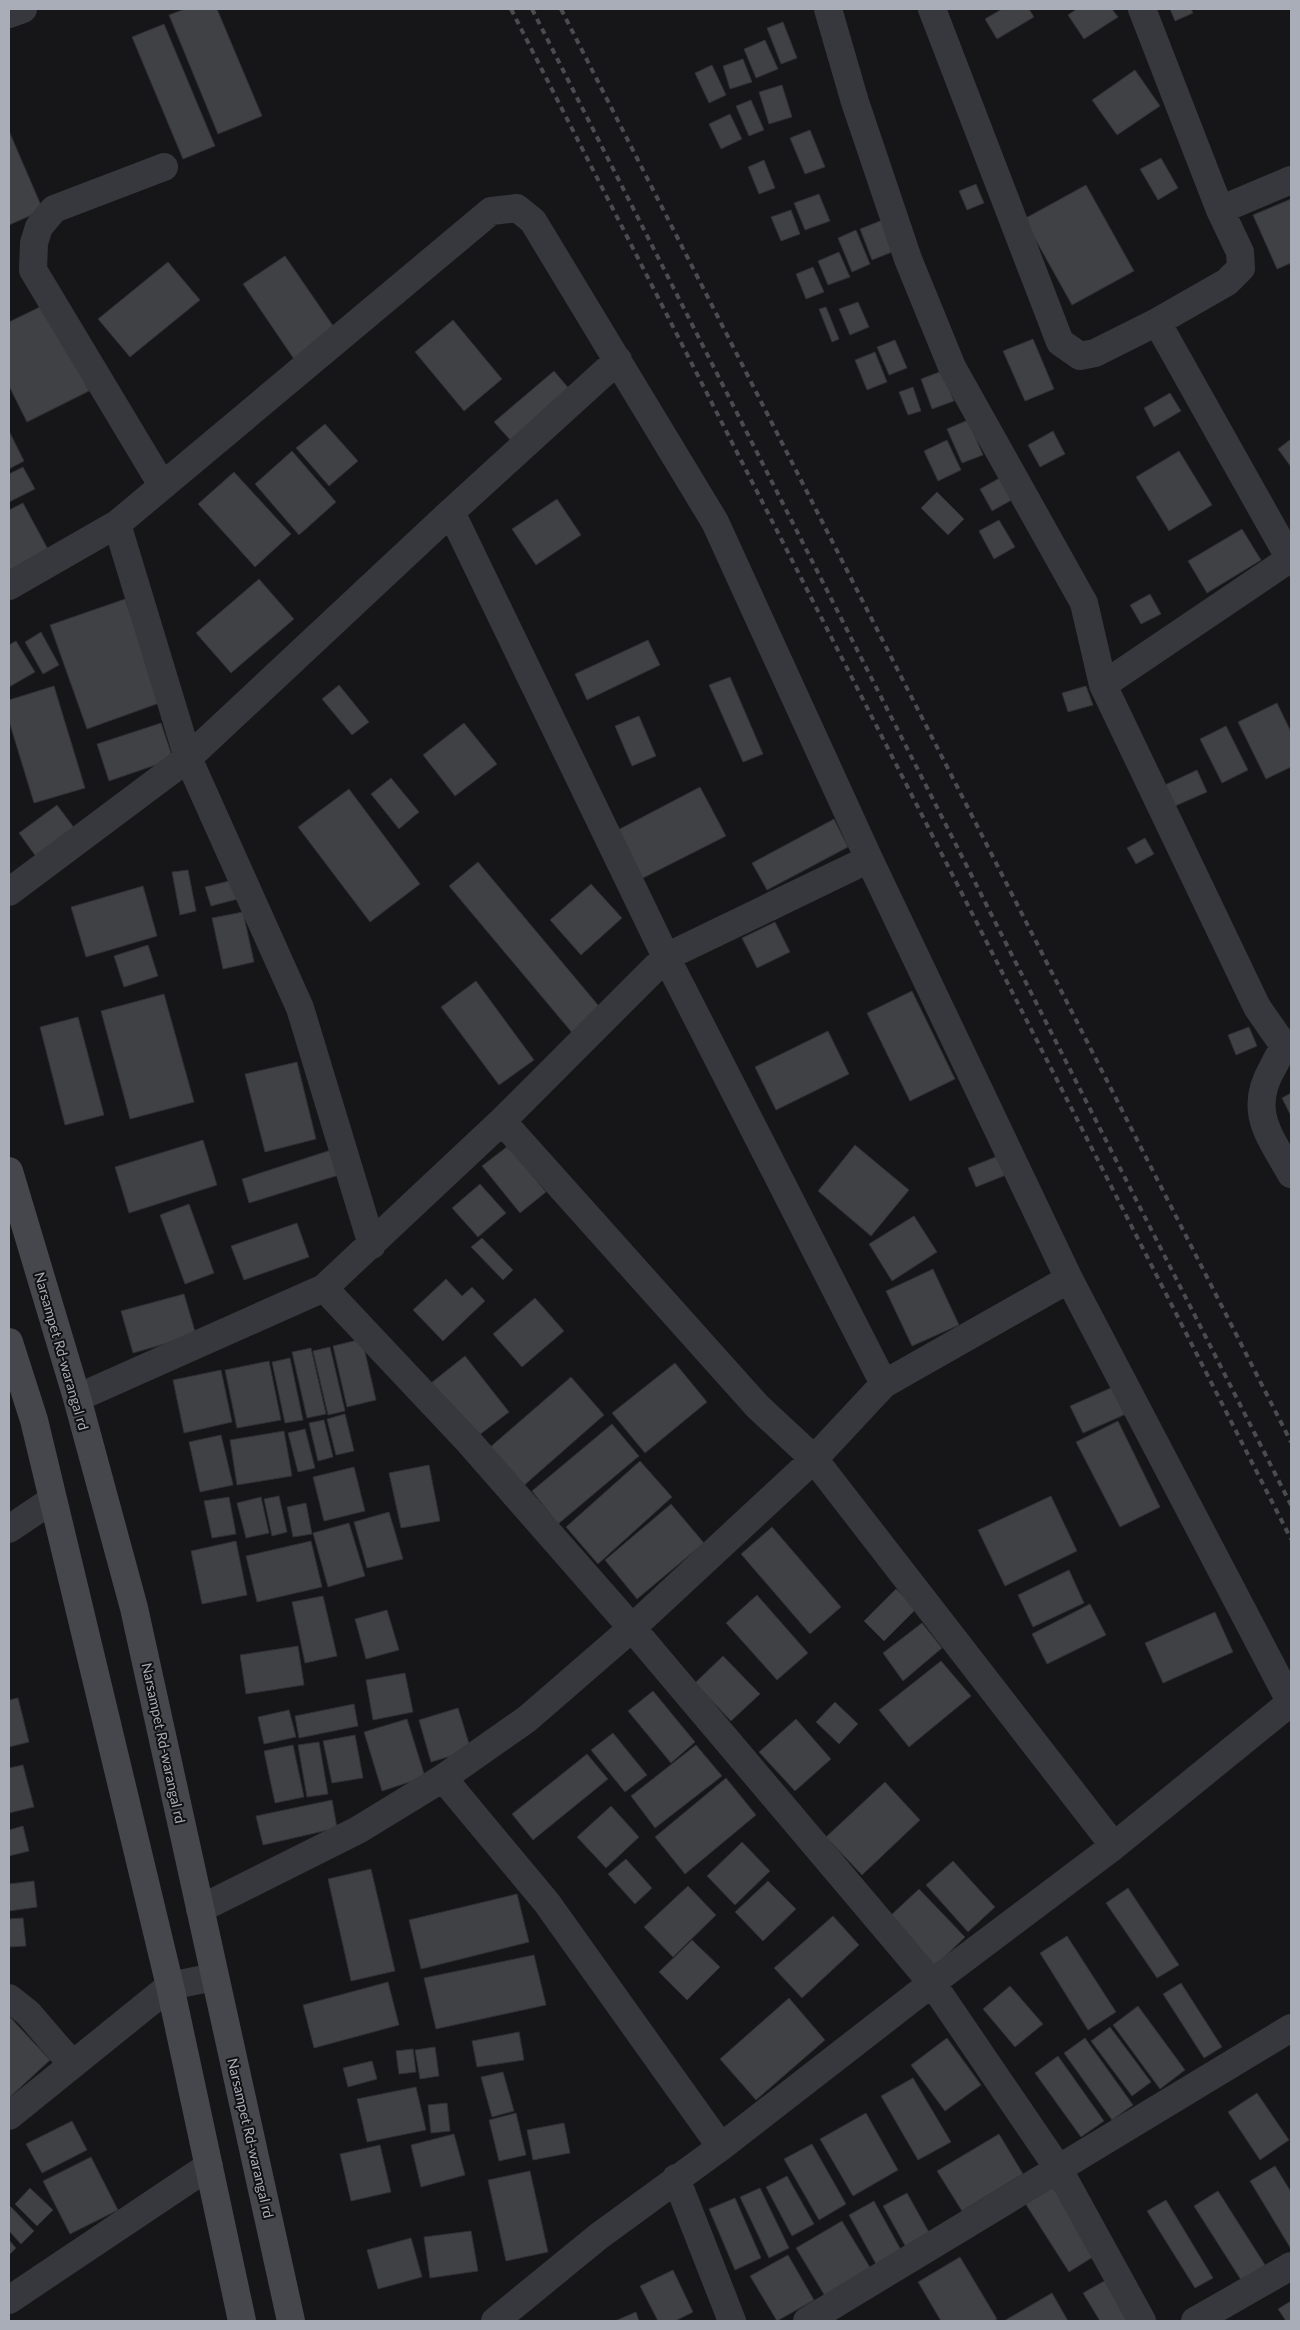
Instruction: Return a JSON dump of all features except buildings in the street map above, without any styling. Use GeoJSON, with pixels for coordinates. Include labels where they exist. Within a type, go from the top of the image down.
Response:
{"type":"FeatureCollection","features":[{"type":"Feature","properties":{"kind":"main road","name":"Narsampet Rd-warangal rd"},"geometry":{"type":"LineString","coordinates":[[9,1171],[77,1398],[134,1608],[214,1977],[292,2321]]}},
{"type":"Feature","properties":{"kind":"main road"},"geometry":{"type":"LineString","coordinates":[[9,1342],[34,1420],[170,1986],[242,2321]]}},
{"type":"Feature","properties":{"kind":"street"},"geometry":{"type":"LineString","coordinates":[[9,14],[22,9]]}},
{"type":"Feature","properties":{"kind":"street"},"geometry":{"type":"LineString","coordinates":[[828,9],[864,130],[908,259],[952,367],[1084,603],[1103,685],[1257,1007],[1288,1045],[1265,1080],[1261,1102],[1263,1123],[1291,1174]]}},
{"type":"Feature","properties":{"kind":"street"},"geometry":{"type":"LineString","coordinates":[[932,9],[1060,342],[1080,356],[1095,353],[1157,322],[1227,282],[1241,268],[1240,252],[1220,210],[1142,9]]}},
{"type":"Feature","properties":{"kind":"street"},"geometry":{"type":"LineString","coordinates":[[162,485],[33,270],[34,242],[39,227],[54,209],[164,167]]}},
{"type":"Feature","properties":{"kind":"street"},"geometry":{"type":"LineString","coordinates":[[1220,210],[1291,180]]}},
{"type":"Feature","properties":{"kind":"street"},"geometry":{"type":"LineString","coordinates":[[9,586],[117,524],[490,211],[517,208],[533,221],[715,522],[870,859],[1069,1279],[1291,1702],[1114,1846],[932,1983],[721,2148],[676,2178],[599,2236],[495,2321]]}},
{"type":"Feature","properties":{"kind":"street"},"geometry":{"type":"LineString","coordinates":[[1103,685],[1291,558],[1157,322]]}},
{"type":"Feature","properties":{"kind":"street"},"geometry":{"type":"LineString","coordinates":[[9,892],[188,758],[450,512],[618,360]]}},
{"type":"Feature","properties":{"kind":"street"},"geometry":{"type":"LineString","coordinates":[[450,512],[666,957],[884,1384]]}},
{"type":"Feature","properties":{"kind":"street"},"geometry":{"type":"LineString","coordinates":[[117,524],[188,758],[300,1008],[372,1245]]}},
{"type":"Feature","properties":{"kind":"street"},"geometry":{"type":"LineString","coordinates":[[77,1398],[324,1288],[502,1121],[666,957],[870,859]]}},
{"type":"Feature","properties":{"kind":"street"},"geometry":{"type":"LineString","coordinates":[[502,1121],[757,1406],[814,1459],[1114,1846]]}},
{"type":"Feature","properties":{"kind":"street"},"geometry":{"type":"LineString","coordinates":[[200,1909],[358,1830],[443,1778],[527,1719],[632,1628],[814,1459],[884,1384],[1069,1279]]}},
{"type":"Feature","properties":{"kind":"street"},"geometry":{"type":"LineString","coordinates":[[324,1288],[469,1442],[632,1628],[932,1983],[1058,2168],[1142,2321]]}},
{"type":"Feature","properties":{"kind":"street"},"geometry":{"type":"LineString","coordinates":[[9,1529],[52,1500]]}},
{"type":"Feature","properties":{"kind":"street"},"geometry":{"type":"LineString","coordinates":[[443,1778],[547,1903],[721,2148]]}},
{"type":"Feature","properties":{"kind":"street"},"geometry":{"type":"LineString","coordinates":[[9,2116],[170,1986],[214,1977]]}},
{"type":"Feature","properties":{"kind":"street"},"geometry":{"type":"LineString","coordinates":[[9,1998],[28,2013],[72,2064]]}},
{"type":"Feature","properties":{"kind":"street"},"geometry":{"type":"LineString","coordinates":[[807,2321],[1291,2028]]}},
{"type":"Feature","properties":{"kind":"street"},"geometry":{"type":"LineString","coordinates":[[9,2300],[209,2166]]}},
{"type":"Feature","properties":{"kind":"street"},"geometry":{"type":"LineString","coordinates":[[676,2178],[732,2321]]}},
{"type":"Feature","properties":{"kind":"street"},"geometry":{"type":"LineString","coordinates":[[1195,2321],[1291,2266]]}},
{"type":"Feature","properties":{"kind":"railway"},"geometry":{"type":"LineString","coordinates":[[511,9],[1291,1539]]}},
{"type":"Feature","properties":{"kind":"railway"},"geometry":{"type":"LineString","coordinates":[[532,9],[1291,1505]]}},
{"type":"Feature","properties":{"kind":"railway"},"geometry":{"type":"LineString","coordinates":[[561,9],[1291,1442]]}}]}
